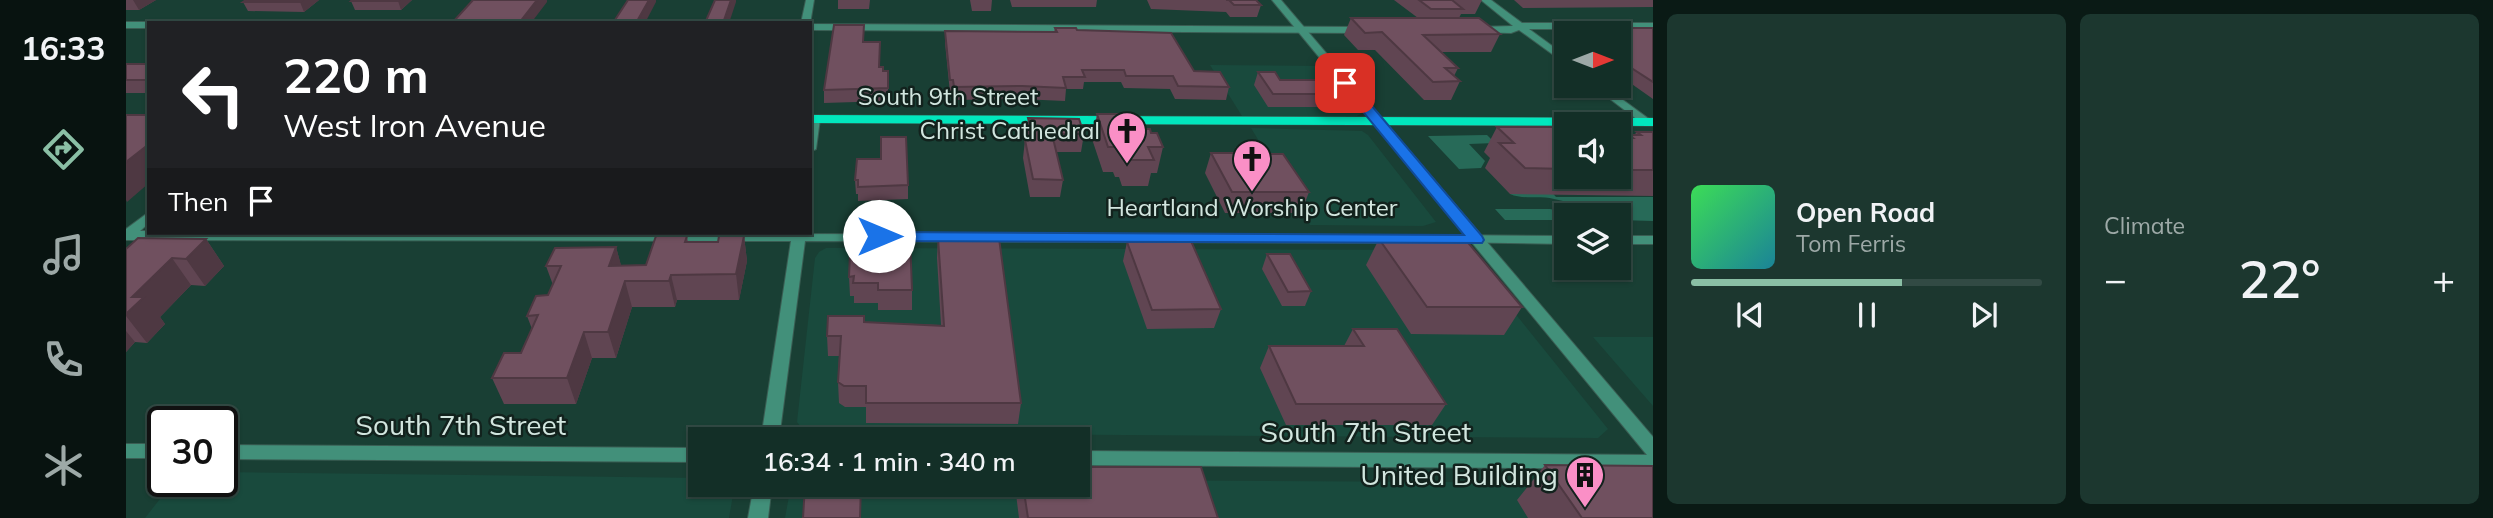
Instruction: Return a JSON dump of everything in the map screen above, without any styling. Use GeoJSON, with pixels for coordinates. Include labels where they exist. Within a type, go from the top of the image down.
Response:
{"type":"FeatureCollection","features":[{"type":"Feature","properties":{"kind":"main road","name":"South 9th Street"},"geometry":{"type":"LineString","coordinates":[[812,118],[1650,122]]}},
{"type":"Feature","properties":{"kind":"street"},"geometry":{"type":"LineString","coordinates":[[806,21],[810,0]]}},
{"type":"Feature","properties":{"kind":"street"},"geometry":{"type":"LineString","coordinates":[[1276,0],[1653,450]]}},
{"type":"Feature","properties":{"kind":"street"},"geometry":{"type":"LineString","coordinates":[[1485,0],[1554,52]]}},
{"type":"Feature","properties":{"kind":"street"},"geometry":{"type":"LineString","coordinates":[[126,25],[147,25]]}},
{"type":"Feature","properties":{"kind":"street"},"geometry":{"type":"LineString","coordinates":[[1472,30],[1511,30],[1520,26],[1653,26]]}},
{"type":"Feature","properties":{"kind":"street"},"geometry":{"type":"LineString","coordinates":[[812,27],[1380,30]]}},
{"type":"Feature","properties":{"kind":"street"},"geometry":{"type":"LineString","coordinates":[[1615,98],[1650,122]]}},
{"type":"Feature","properties":{"kind":"street"},"geometry":{"type":"LineString","coordinates":[[127,235],[147,218]]}},
{"type":"Feature","properties":{"kind":"street"},"geometry":{"type":"LineString","coordinates":[[127,235],[798,235],[1405,239]]}},
{"type":"Feature","properties":{"kind":"street"},"geometry":{"type":"LineString","coordinates":[[771,427],[798,235]]}},
{"type":"Feature","properties":{"kind":"street"},"geometry":{"type":"LineString","coordinates":[[1431,239],[1554,240]]}},
{"type":"Feature","properties":{"kind":"street"},"geometry":{"type":"LineString","coordinates":[[1631,240],[1653,240]]}},
{"type":"Feature","properties":{"kind":"street"},"geometry":{"type":"LineString","coordinates":[[126,451],[147,452]]}},
{"type":"Feature","properties":{"kind":"street","name":"South 7th Street"},"geometry":{"type":"LineString","coordinates":[[238,452],[688,455]]}},
{"type":"Feature","properties":{"kind":"street","name":"South 7th Street"},"geometry":{"type":"LineString","coordinates":[[1090,458],[1653,462]]}},
{"type":"Feature","properties":{"kind":"street"},"geometry":{"type":"LineString","coordinates":[[758,518],[761,497]]}},
{"type":"Feature","properties":{"kind":"shaded area"},"geometry":{"type":"Polygon","coordinates":[[[1210,65],[1323,66],[1361,114],[1354,117],[1242,116],[1210,65]]]}},
{"type":"Feature","properties":{"kind":"shaded area"},"geometry":{"type":"Polygon","coordinates":[[[1251,128],[1362,131],[1368,135],[1436,222],[1423,226],[1310,225],[1251,128]]]}},
{"type":"Feature","properties":{"kind":"shaded area"},"geometry":{"type":"Polygon","coordinates":[[[1487,135],[1495,143],[1469,144],[1485,161],[1481,168],[1459,169],[1428,136],[1487,135]]]}},
{"type":"Feature","properties":{"kind":"shaded area"},"geometry":{"type":"Polygon","coordinates":[[[1547,187],[1556,197],[1653,197],[1653,221],[1631,220],[1631,203],[1569,203],[1510,194],[1543,194],[1547,187]]]}},
{"type":"Feature","properties":{"kind":"shaded area"},"geometry":{"type":"Polygon","coordinates":[[[1495,209],[1554,210],[1554,220],[1505,220],[1495,209]]]}},
{"type":"Feature","properties":{"kind":"shaded area"},"geometry":{"type":"Polygon","coordinates":[[[826,248],[1451,250],[1477,266],[1608,429],[1598,438],[1090,435],[1090,427],[801,427],[797,422],[815,258],[826,248]]]}},
{"type":"Feature","properties":{"kind":"shaded area"},"geometry":{"type":"Polygon","coordinates":[[[1593,337],[1653,337],[1653,406],[1593,337]]]}},
{"type":"Feature","properties":{"kind":"shaded area"},"geometry":{"type":"Polygon","coordinates":[[[238,472],[688,478],[688,497],[733,497],[729,518],[145,518],[161,497],[238,497],[238,472]]]}},
{"type":"Feature","properties":{"kind":"shaded area"},"geometry":{"type":"Polygon","coordinates":[[[1090,480],[1636,483],[1653,489],[1653,518],[785,518],[789,497],[1090,497],[1090,480]]]}},
{"type":"Feature","properties":{"kind":"building"},"geometry":{"type":"Polygon","coordinates":[[[246,0],[303,0],[243,2],[246,0]]]}},
{"type":"Feature","properties":{"kind":"building"},"geometry":{"type":"Polygon","coordinates":[[[352,0],[399,0],[351,1],[352,0]]]}},
{"type":"Feature","properties":{"kind":"building"},"geometry":{"type":"Polygon","coordinates":[[[473,0],[537,0],[521,21],[454,21],[473,0]]]}},
{"type":"Feature","properties":{"kind":"building"},"geometry":{"type":"Polygon","coordinates":[[[628,0],[649,0],[637,21],[614,21],[628,0]]]}},
{"type":"Feature","properties":{"kind":"building"},"geometry":{"type":"Polygon","coordinates":[[[715,0],[731,0],[724,21],[706,21],[715,0]]]}},
{"type":"Feature","properties":{"kind":"building"},"geometry":{"type":"Polygon","coordinates":[[[1229,0],[1256,0],[1261,5],[1234,5],[1229,0]]]}},
{"type":"Feature","properties":{"kind":"building"},"geometry":{"type":"Polygon","coordinates":[[[1419,0],[1452,0],[1463,9],[1431,9],[1419,0]]]}},
{"type":"Feature","properties":{"kind":"building"},"geometry":{"type":"Polygon","coordinates":[[[1351,18],[1479,18],[1500,34],[1423,35],[1458,68],[1445,68],[1460,81],[1433,82],[1382,32],[1365,33],[1351,18]]]}},
{"type":"Feature","properties":{"kind":"building"},"geometry":{"type":"Polygon","coordinates":[[[834,25],[864,25],[863,42],[880,42],[879,67],[888,71],[888,88],[824,90],[834,25]]]}},
{"type":"Feature","properties":{"kind":"building"},"geometry":{"type":"Polygon","coordinates":[[[1055,28],[1171,33],[1194,71],[1220,72],[1229,87],[1178,86],[1173,76],[1126,76],[1124,70],[1082,70],[1085,77],[1063,77],[1066,88],[954,87],[953,80],[950,80],[945,31],[1057,32],[1055,28]]]}},
{"type":"Feature","properties":{"kind":"building"},"geometry":{"type":"Polygon","coordinates":[[[1631,28],[1653,28],[1653,82],[1631,68],[1631,28]]]}},
{"type":"Feature","properties":{"kind":"building"},"geometry":{"type":"Polygon","coordinates":[[[126,64],[147,64],[147,80],[126,80],[126,64]]]}},
{"type":"Feature","properties":{"kind":"building"},"geometry":{"type":"Polygon","coordinates":[[[1258,72],[1275,72],[1280,80],[1330,80],[1341,94],[1273,94],[1258,72]]]}},
{"type":"Feature","properties":{"kind":"building"},"geometry":{"type":"Polygon","coordinates":[[[1097,114],[1134,114],[1140,129],[1150,129],[1151,133],[1157,133],[1163,147],[1148,147],[1154,160],[1128,160],[1118,147],[1108,147],[1097,114]]]}},
{"type":"Feature","properties":{"kind":"building"},"geometry":{"type":"Polygon","coordinates":[[[126,115],[147,115],[147,146],[126,162],[126,115]]]}},
{"type":"Feature","properties":{"kind":"building"},"geometry":{"type":"Polygon","coordinates":[[[1028,118],[1079,119],[1084,134],[1052,134],[1063,180],[1033,179],[1025,140],[1031,140],[1030,136],[1033,136],[1028,118]]]}},
{"type":"Feature","properties":{"kind":"building"},"geometry":{"type":"Polygon","coordinates":[[[1497,127],[1554,127],[1554,169],[1525,168],[1499,143],[1514,143],[1497,127]]]}},
{"type":"Feature","properties":{"kind":"building"},"geometry":{"type":"Polygon","coordinates":[[[1637,132],[1653,132],[1653,170],[1631,170],[1631,135],[1641,135],[1637,132]]]}},
{"type":"Feature","properties":{"kind":"building"},"geometry":{"type":"Polygon","coordinates":[[[881,137],[906,137],[908,185],[858,187],[858,180],[855,180],[857,159],[881,159],[881,137]]]}},
{"type":"Feature","properties":{"kind":"building"},"geometry":{"type":"Polygon","coordinates":[[[1237,148],[1256,148],[1260,154],[1283,154],[1309,192],[1232,192],[1211,153],[1240,153],[1237,148]]]}},
{"type":"Feature","properties":{"kind":"building"},"geometry":{"type":"Polygon","coordinates":[[[656,236],[687,236],[685,242],[718,242],[719,236],[744,236],[736,274],[671,275],[669,281],[625,281],[608,332],[584,332],[567,378],[492,378],[504,353],[521,353],[538,315],[527,316],[536,296],[548,295],[561,266],[546,266],[555,248],[616,247],[609,266],[646,265],[656,236]]]}},
{"type":"Feature","properties":{"kind":"building"},"geometry":{"type":"Polygon","coordinates":[[[138,238],[206,239],[186,259],[172,258],[132,297],[144,297],[126,314],[126,249],[138,238]]]}},
{"type":"Feature","properties":{"kind":"building"},"geometry":{"type":"Polygon","coordinates":[[[938,238],[999,238],[1021,403],[866,403],[866,386],[844,386],[838,382],[841,336],[827,336],[828,316],[864,316],[864,322],[944,326],[938,238]]]}},
{"type":"Feature","properties":{"kind":"building"},"geometry":{"type":"Polygon","coordinates":[[[910,239],[912,290],[878,290],[878,283],[853,283],[854,276],[849,277],[850,253],[878,253],[878,240],[910,239]]]}},
{"type":"Feature","properties":{"kind":"building"},"geometry":{"type":"Polygon","coordinates":[[[1379,239],[1465,239],[1522,307],[1427,307],[1379,239]]]}},
{"type":"Feature","properties":{"kind":"building"},"geometry":{"type":"Polygon","coordinates":[[[1191,241],[1221,309],[1152,310],[1127,242],[1191,241]]]}},
{"type":"Feature","properties":{"kind":"building"},"geometry":{"type":"Polygon","coordinates":[[[1267,254],[1290,254],[1311,291],[1288,292],[1267,254]]]}},
{"type":"Feature","properties":{"kind":"building"},"geometry":{"type":"Polygon","coordinates":[[[1353,329],[1397,329],[1446,404],[1296,404],[1269,346],[1364,346],[1353,329]]]}},
{"type":"Feature","properties":{"kind":"building"},"geometry":{"type":"Polygon","coordinates":[[[1545,465],[1653,466],[1653,518],[1582,518],[1545,465]]]}},
{"type":"Feature","properties":{"kind":"building"},"geometry":{"type":"Polygon","coordinates":[[[1090,467],[1201,467],[1218,518],[1028,518],[1025,497],[1090,497],[1090,467]]]}},
{"type":"Feature","properties":{"kind":"building"},"geometry":{"type":"Polygon","coordinates":[[[804,497],[861,497],[860,518],[803,518],[804,497]]]}},
{"type":"Feature","properties":{"kind":"place","name":"Christ Cathedral"},"geometry":{"type":"Point","coordinates":[1127,165]}},
{"type":"Feature","properties":{"kind":"place","name":"Heartland Worship Center"},"geometry":{"type":"Point","coordinates":[1252,193]}},
{"type":"Feature","properties":{"kind":"place","name":"United Building"},"geometry":{"type":"Point","coordinates":[1585,509]}},
{"type":"Feature","properties":{"kind":"route"},"geometry":{"type":"LineString","coordinates":[[879,236],[1477,240],[1345,83]]}}]}
